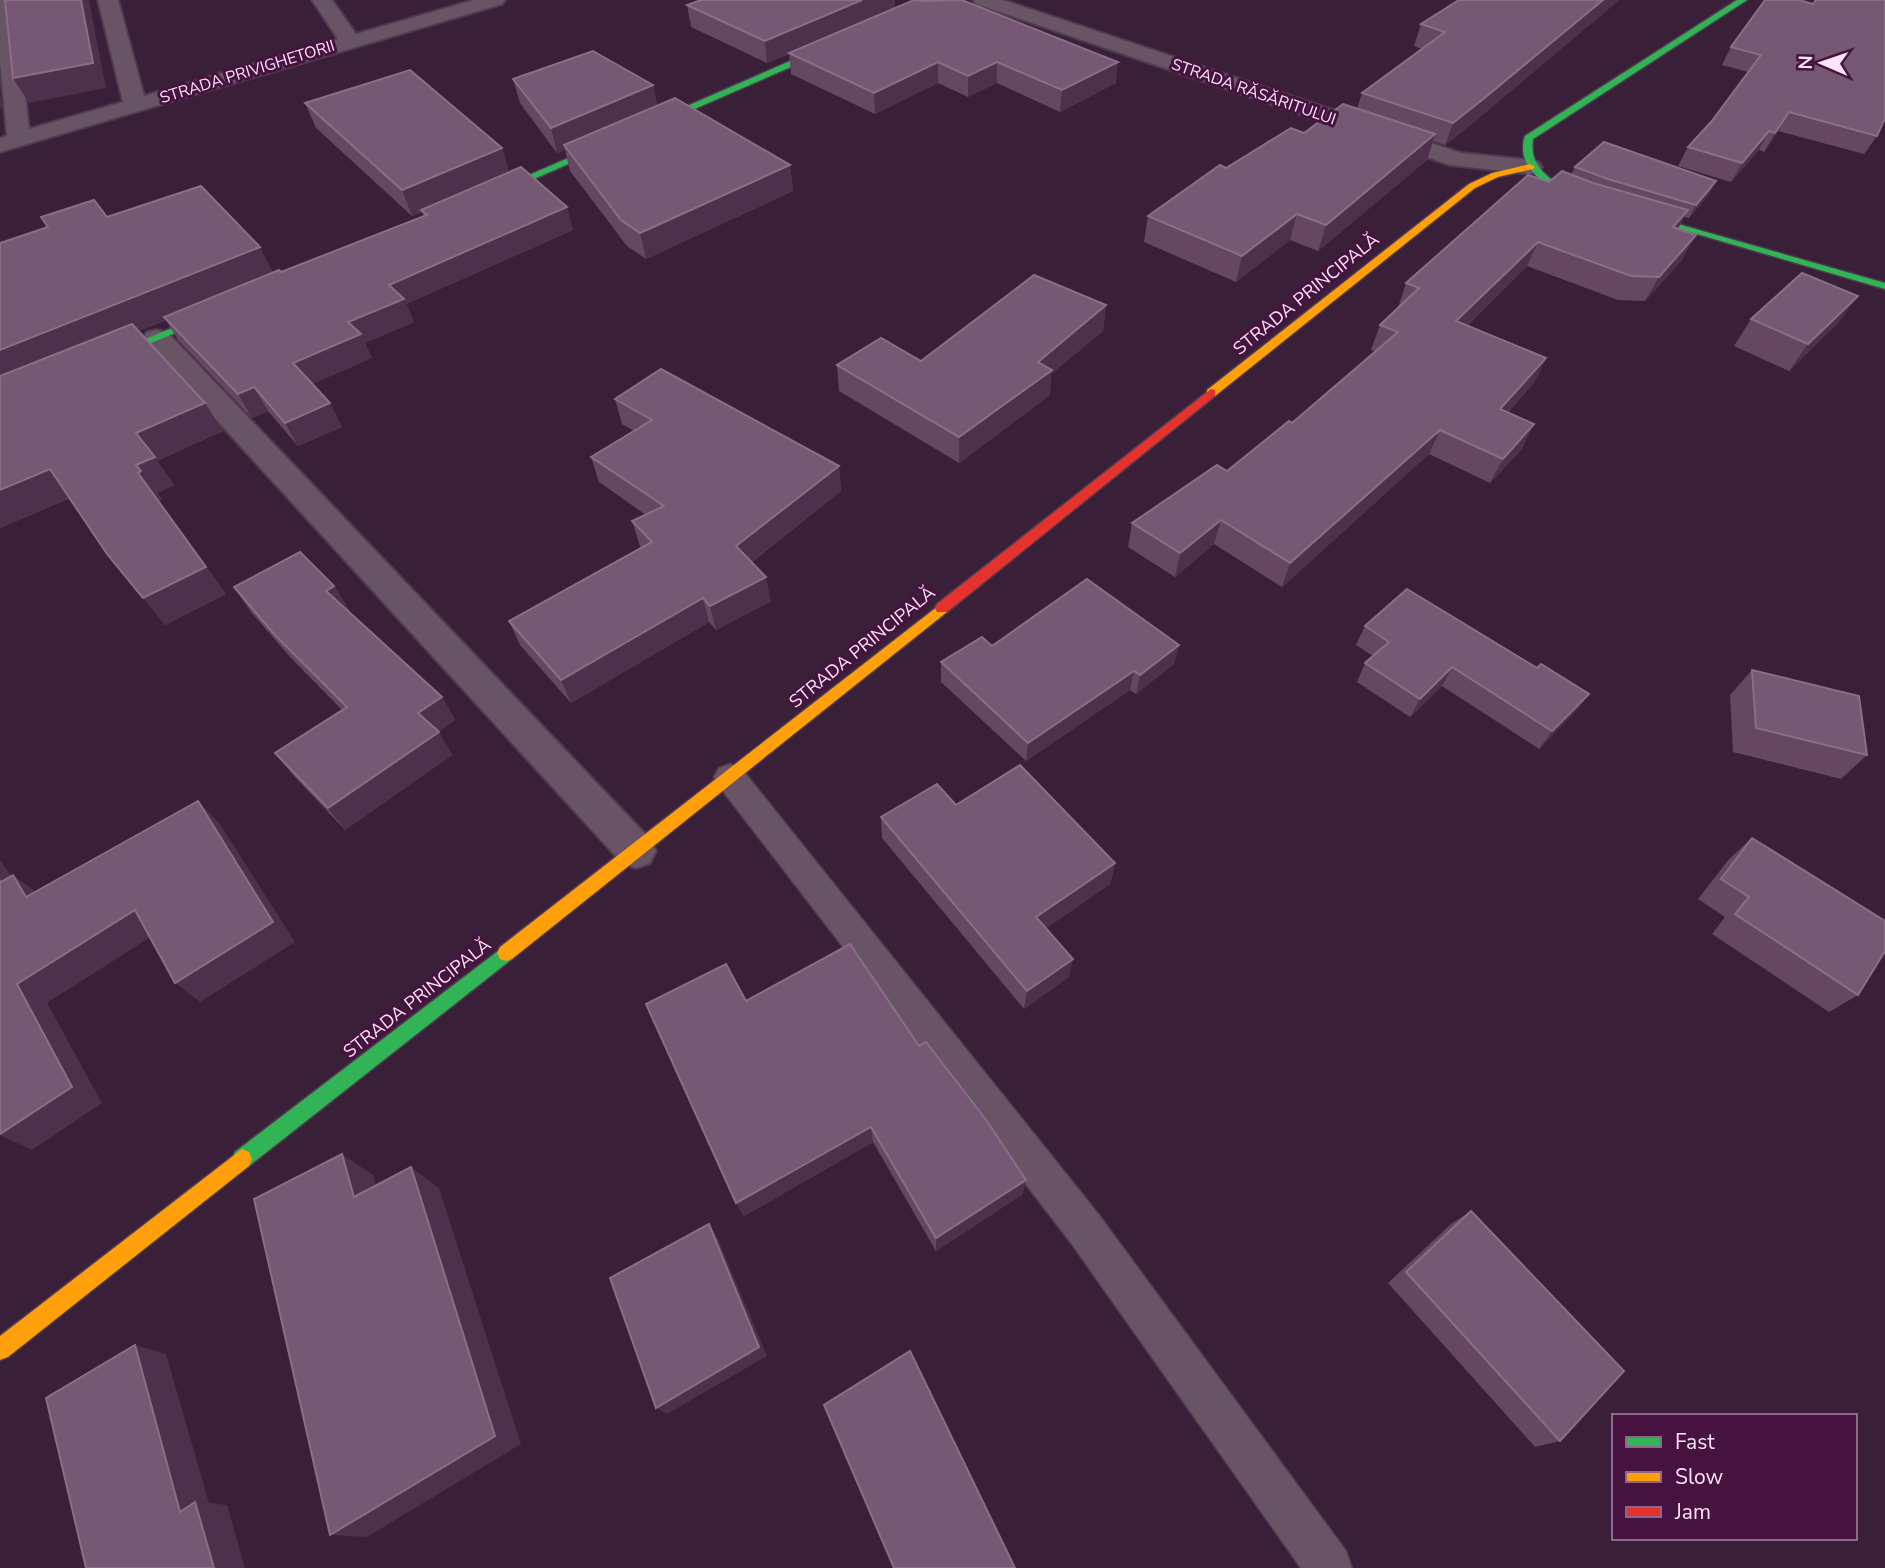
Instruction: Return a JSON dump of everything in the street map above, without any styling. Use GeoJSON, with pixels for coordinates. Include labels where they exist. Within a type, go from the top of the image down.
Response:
{"type":"FeatureCollection","features":[{"type":"Feature","properties":{"kind":"street"},"geometry":{"type":"LineString","coordinates":[[4,0],[9,142]]}},
{"type":"Feature","properties":{"kind":"street"},"geometry":{"type":"LineString","coordinates":[[108,0],[135,105]]}},
{"type":"Feature","properties":{"kind":"street"},"geometry":{"type":"LineString","coordinates":[[322,0],[350,41]]}},
{"type":"Feature","properties":{"kind":"street","name":"STRADA PRIVIGHETORII"},"geometry":{"type":"LineString","coordinates":[[9,142],[495,0]]}},
{"type":"Feature","properties":{"kind":"street","name":"STRADA RĂSĂRITULUI"},"geometry":{"type":"LineString","coordinates":[[983,0],[1458,160],[1530,167],[1547,181],[1567,191]]}},
{"type":"Feature","properties":{"kind":"street"},"geometry":{"type":"LineString","coordinates":[[1530,167],[1524,152],[1528,138],[1743,0]]}},
{"type":"Feature","properties":{"kind":"street"},"geometry":{"type":"LineString","coordinates":[[466,205],[845,40]]}},
{"type":"Feature","properties":{"kind":"street","name":"STRADA PRINCIPALĂ"},"geometry":{"type":"LineString","coordinates":[[0,1349],[730,777],[1472,186],[1495,175],[1530,167]]}},
{"type":"Feature","properties":{"kind":"street"},"geometry":{"type":"LineString","coordinates":[[1618,208],[1885,286]]}},
{"type":"Feature","properties":{"kind":"street"},"geometry":{"type":"LineString","coordinates":[[85,367],[239,303]]}},
{"type":"Feature","properties":{"kind":"street"},"geometry":{"type":"LineString","coordinates":[[157,338],[636,851]]}},
{"type":"Feature","properties":{"kind":"lane"},"geometry":{"type":"LineString","coordinates":[[730,777],[1085,1229],[1329,1568]]}},
{"type":"Feature","properties":{"kind":"building"},"geometry":{"type":"Polygon","coordinates":[[[5,0],[81,0],[93,63],[13,78],[5,0]]]}},
{"type":"Feature","properties":{"kind":"building"},"geometry":{"type":"Polygon","coordinates":[[[701,0],[862,0],[765,41],[687,5],[701,0]]]}},
{"type":"Feature","properties":{"kind":"building"},"geometry":{"type":"Polygon","coordinates":[[[914,0],[962,0],[1118,62],[1062,90],[997,62],[968,76],[938,62],[874,93],[789,53],[914,0]]]}},
{"type":"Feature","properties":{"kind":"building"},"geometry":{"type":"Polygon","coordinates":[[[1459,0],[1603,0],[1453,123],[1362,93],[1445,32],[1421,24],[1459,0]]]}},
{"type":"Feature","properties":{"kind":"building"},"geometry":{"type":"Polygon","coordinates":[[[1765,0],[1799,0],[1813,4],[1816,0],[1885,0],[1885,118],[1877,136],[1789,112],[1775,133],[1769,131],[1742,163],[1688,147],[1711,122],[1761,55],[1731,47],[1765,0]]]}},
{"type":"Feature","properties":{"kind":"building"},"geometry":{"type":"Polygon","coordinates":[[[593,51],[653,85],[551,128],[513,79],[593,51]]]}},
{"type":"Feature","properties":{"kind":"building"},"geometry":{"type":"Polygon","coordinates":[[[410,70],[502,148],[402,190],[305,103],[410,70]]]}},
{"type":"Feature","properties":{"kind":"building"},"geometry":{"type":"Polygon","coordinates":[[[675,98],[790,165],[640,233],[621,220],[564,145],[675,98]]]}},
{"type":"Feature","properties":{"kind":"building"},"geometry":{"type":"Polygon","coordinates":[[[1343,104],[1435,134],[1326,225],[1297,214],[1242,256],[1148,216],[1220,165],[1226,168],[1291,128],[1304,133],[1343,104]]]}},
{"type":"Feature","properties":{"kind":"building"},"geometry":{"type":"Polygon","coordinates":[[[1604,142],[1716,181],[1696,205],[1575,167],[1604,142]]]}},
{"type":"Feature","properties":{"kind":"building"},"geometry":{"type":"Polygon","coordinates":[[[521,167],[567,207],[389,285],[404,299],[348,322],[361,334],[293,363],[330,403],[285,423],[254,387],[238,394],[164,317],[279,270],[281,272],[427,215],[421,210],[521,167]]]}},
{"type":"Feature","properties":{"kind":"building"},"geometry":{"type":"Polygon","coordinates":[[[1562,171],[1593,183],[1688,210],[1673,227],[1696,235],[1659,277],[1631,276],[1538,242],[1456,321],[1546,358],[1500,409],[1534,424],[1503,459],[1440,430],[1290,563],[1221,520],[1180,553],[1132,523],[1217,465],[1227,471],[1289,421],[1292,423],[1398,332],[1380,325],[1419,288],[1406,283],[1528,175],[1549,182],[1562,171]]]}},
{"type":"Feature","properties":{"kind":"building"},"geometry":{"type":"Polygon","coordinates":[[[201,186],[260,247],[0,350],[0,243],[48,227],[41,217],[94,200],[107,217],[201,186]]]}},
{"type":"Feature","properties":{"kind":"building"},"geometry":{"type":"Polygon","coordinates":[[[1802,273],[1858,296],[1808,344],[1751,319],[1802,273]]]}},
{"type":"Feature","properties":{"kind":"building"},"geometry":{"type":"Polygon","coordinates":[[[1034,275],[1106,305],[1038,362],[1052,370],[959,437],[837,365],[881,338],[921,361],[1034,275]]]}},
{"type":"Feature","properties":{"kind":"building"},"geometry":{"type":"Polygon","coordinates":[[[132,324],[205,403],[136,433],[155,457],[136,465],[141,471],[138,473],[206,567],[143,598],[107,554],[50,469],[0,490],[0,376],[132,324]]]}},
{"type":"Feature","properties":{"kind":"building"},"geometry":{"type":"Polygon","coordinates":[[[661,369],[839,466],[736,546],[766,577],[710,606],[703,598],[561,680],[509,621],[652,542],[632,521],[664,506],[591,457],[652,420],[615,399],[661,369]]]}},
{"type":"Feature","properties":{"kind":"building"},"geometry":{"type":"Polygon","coordinates":[[[300,552],[334,586],[326,591],[442,697],[418,713],[439,732],[328,808],[275,753],[347,707],[274,634],[234,587],[300,552]]]}},
{"type":"Feature","properties":{"kind":"building"},"geometry":{"type":"Polygon","coordinates":[[[1087,579],[1179,645],[1140,675],[1134,671],[1028,743],[941,662],[982,637],[992,646],[1087,579]]]}},
{"type":"Feature","properties":{"kind":"building"},"geometry":{"type":"Polygon","coordinates":[[[1407,589],[1537,668],[1541,664],[1589,694],[1552,731],[1452,667],[1420,699],[1365,663],[1389,642],[1365,626],[1407,589]]]}},
{"type":"Feature","properties":{"kind":"building"},"geometry":{"type":"Polygon","coordinates":[[[1752,670],[1859,696],[1867,755],[1756,728],[1752,670]]]}},
{"type":"Feature","properties":{"kind":"building"},"geometry":{"type":"Polygon","coordinates":[[[1020,765],[1115,863],[1036,917],[1073,959],[1027,991],[881,817],[937,784],[956,805],[1020,765]]]}},
{"type":"Feature","properties":{"kind":"building"},"geometry":{"type":"Polygon","coordinates":[[[198,801],[273,922],[175,983],[135,910],[17,984],[72,1087],[0,1134],[0,881],[13,875],[26,897],[198,801]]]}},
{"type":"Feature","properties":{"kind":"building"},"geometry":{"type":"Polygon","coordinates":[[[1752,838],[1885,921],[1885,951],[1858,995],[1735,914],[1749,897],[1721,879],[1752,838]]]}},
{"type":"Feature","properties":{"kind":"building"},"geometry":{"type":"Polygon","coordinates":[[[850,944],[919,1046],[926,1042],[987,1121],[1026,1180],[936,1238],[871,1127],[736,1203],[646,1004],[726,964],[746,1001],[850,944]]]}},
{"type":"Feature","properties":{"kind":"building"},"geometry":{"type":"Polygon","coordinates":[[[342,1154],[354,1197],[411,1167],[495,1436],[330,1535],[254,1199],[342,1154]]]}},
{"type":"Feature","properties":{"kind":"building"},"geometry":{"type":"Polygon","coordinates":[[[1471,1211],[1624,1371],[1560,1441],[1406,1272],[1471,1211]]]}},
{"type":"Feature","properties":{"kind":"building"},"geometry":{"type":"Polygon","coordinates":[[[709,1224],[759,1347],[656,1408],[610,1278],[709,1224]]]}},
{"type":"Feature","properties":{"kind":"building"},"geometry":{"type":"Polygon","coordinates":[[[135,1345],[180,1512],[195,1502],[214,1568],[86,1568],[46,1398],[135,1345]]]}},
{"type":"Feature","properties":{"kind":"building"},"geometry":{"type":"Polygon","coordinates":[[[910,1351],[1015,1568],[894,1568],[824,1405],[910,1351]]]}},
{"type":"Feature","properties":{"kind":"traffic: fast"},"geometry":{"type":"LineString","coordinates":[[1549,182],[1538,173],[1528,158],[1528,138],[1743,0]]}},
{"type":"Feature","properties":{"kind":"traffic: fast"},"geometry":{"type":"LineString","coordinates":[[484,197],[836,44]]}},
{"type":"Feature","properties":{"kind":"traffic: fast"},"geometry":{"type":"LineString","coordinates":[[1629,211],[1885,286]]}},
{"type":"Feature","properties":{"kind":"traffic: fast"},"geometry":{"type":"LineString","coordinates":[[101,360],[220,311]]}},
{"type":"Feature","properties":{"kind":"traffic: fast"},"geometry":{"type":"LineString","coordinates":[[242,1159],[506,953]]}},
{"type":"Feature","properties":{"kind":"traffic: slow"},"geometry":{"type":"LineString","coordinates":[[1211,393],[1472,186],[1495,175],[1530,167]]}},
{"type":"Feature","properties":{"kind":"traffic: slow"},"geometry":{"type":"LineString","coordinates":[[506,953],[942,608]]}},
{"type":"Feature","properties":{"kind":"traffic: slow"},"geometry":{"type":"LineString","coordinates":[[0,1349],[242,1159]]}},
{"type":"Feature","properties":{"kind":"traffic: jam"},"geometry":{"type":"LineString","coordinates":[[942,608],[1211,393]]}}]}
